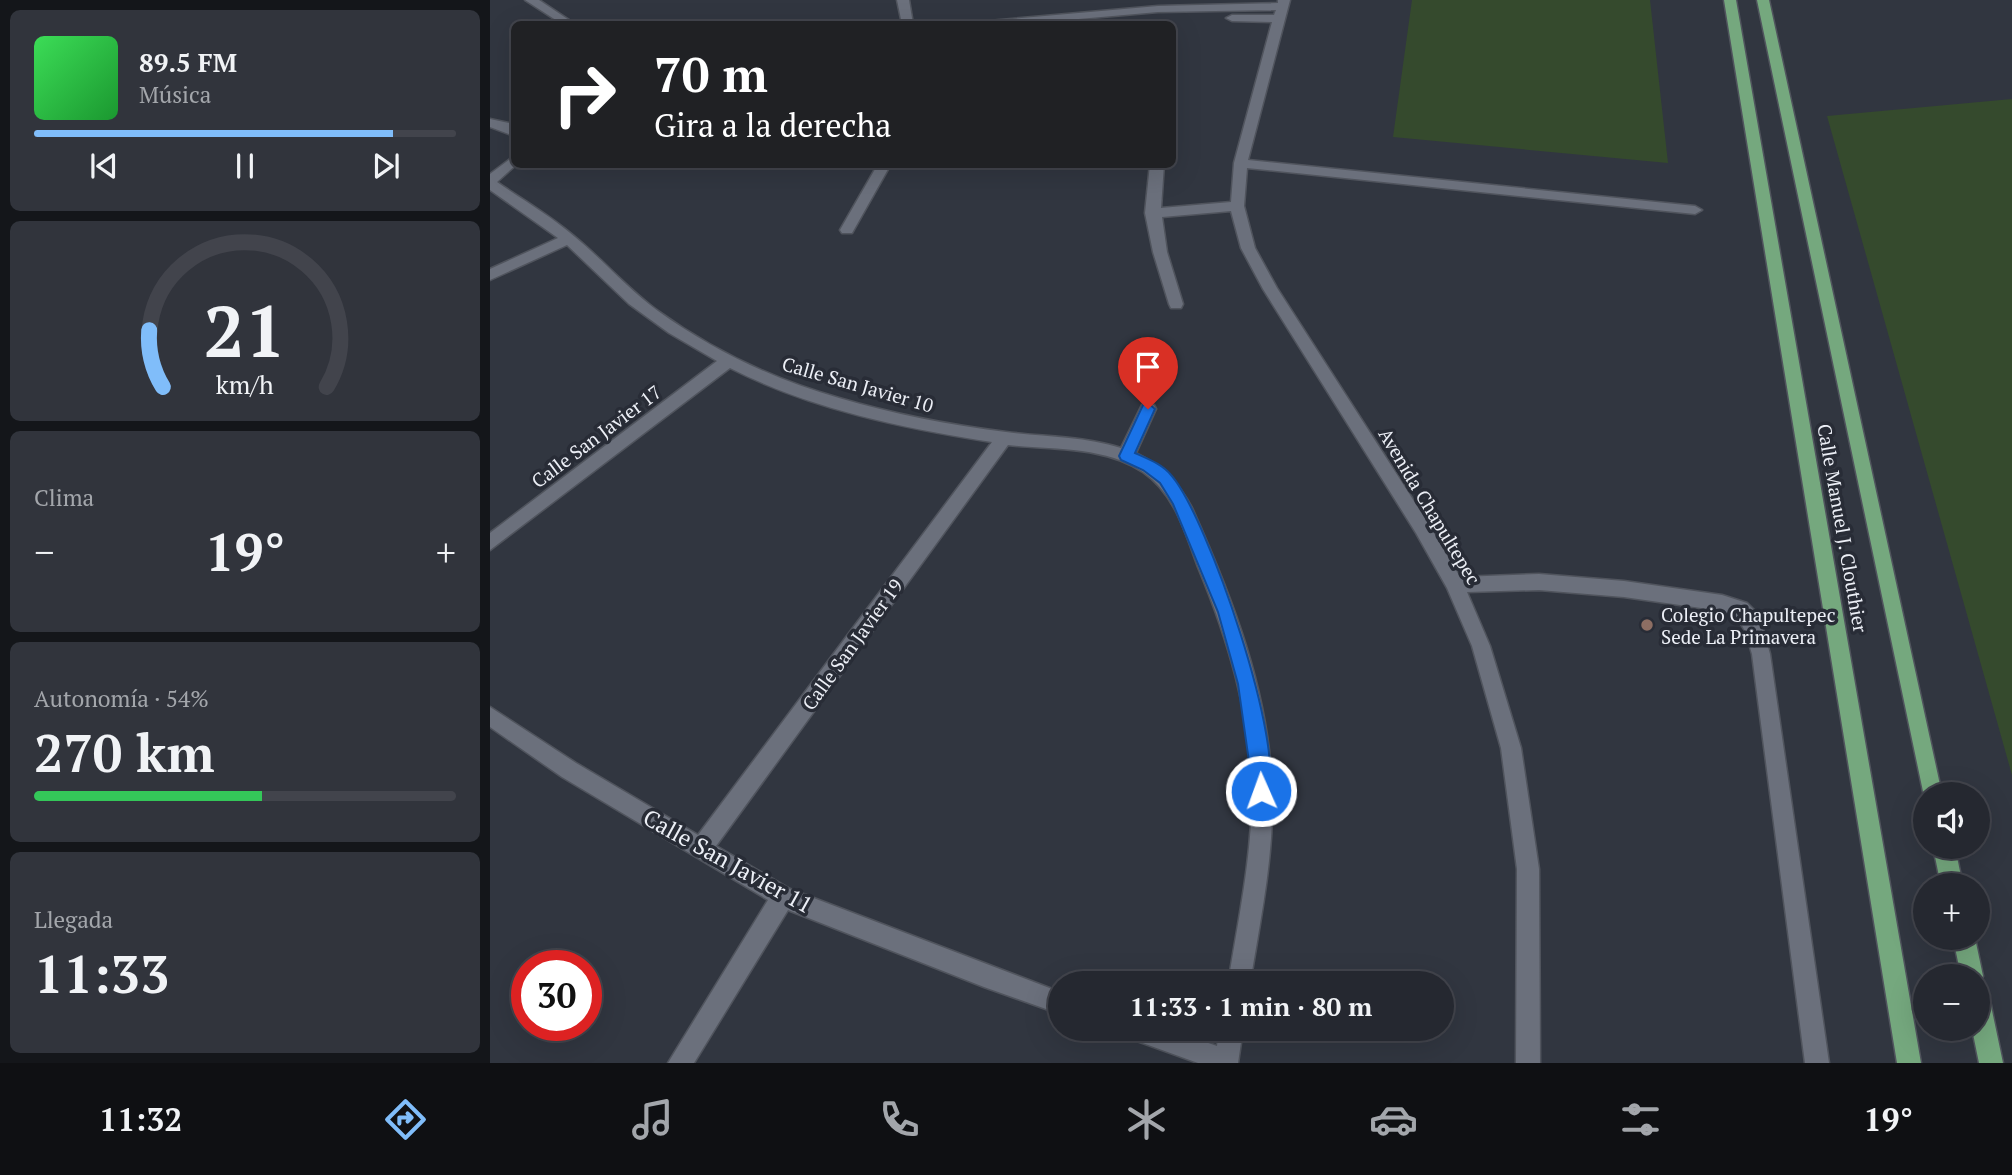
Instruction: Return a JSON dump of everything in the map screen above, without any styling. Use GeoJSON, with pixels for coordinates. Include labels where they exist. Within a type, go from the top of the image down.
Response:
{"type":"FeatureCollection","features":[{"type":"Feature","properties":{"kind":"main road","name":"Calle Manuel J. Clouthier"},"geometry":{"type":"LineString","coordinates":[[1730,0],[1909,1063]]}},
{"type":"Feature","properties":{"kind":"main road","name":"Calle Manuel J. Clouthier"},"geometry":{"type":"LineString","coordinates":[[1763,0],[1929,782]]}},
{"type":"Feature","properties":{"kind":"main road"},"geometry":{"type":"LineString","coordinates":[[1986,1041],[1991,1063]]}},
{"type":"Feature","properties":{"kind":"street"},"geometry":{"type":"LineString","coordinates":[[531,0],[564,21]]}},
{"type":"Feature","properties":{"kind":"street"},"geometry":{"type":"LineString","coordinates":[[908,3],[908,21]]}},
{"type":"Feature","properties":{"kind":"street"},"geometry":{"type":"LineString","coordinates":[[1026,21],[1158,8],[1282,8]]}},
{"type":"Feature","properties":{"kind":"street","name":"Avenida Chapultepec"},"geometry":{"type":"LineString","coordinates":[[1282,8],[1241,163],[1237,206],[1248,248],[1270,289],[1455,585],[1481,646],[1511,748],[1528,869],[1528,1063]]}},
{"type":"Feature","properties":{"kind":"street"},"geometry":{"type":"LineString","coordinates":[[490,123],[511,128]]}},
{"type":"Feature","properties":{"kind":"street"},"geometry":{"type":"LineString","coordinates":[[490,182],[511,163]]}},
{"type":"Feature","properties":{"kind":"street"},"geometry":{"type":"LineString","coordinates":[[1241,163],[1695,211]]}},
{"type":"Feature","properties":{"kind":"street"},"geometry":{"type":"LineString","coordinates":[[847,230],[883,168]]}},
{"type":"Feature","properties":{"kind":"street"},"geometry":{"type":"LineString","coordinates":[[1157,168],[1152,213],[1161,260],[1176,304]]}},
{"type":"Feature","properties":{"kind":"street","name":"Calle San Javier 10"},"geometry":{"type":"LineString","coordinates":[[490,182],[568,239],[617,285],[662,321],[728,361],[788,387],[859,408],[1004,438],[1126,456],[1149,466],[1166,479],[1180,501],[1227,612],[1249,696],[1261,768],[1259,862],[1241,971]]}},
{"type":"Feature","properties":{"kind":"street"},"geometry":{"type":"LineString","coordinates":[[1152,213],[1237,206]]}},
{"type":"Feature","properties":{"kind":"street"},"geometry":{"type":"LineString","coordinates":[[490,275],[568,239]]}},
{"type":"Feature","properties":{"kind":"street","name":"Calle San Javier 17"},"geometry":{"type":"LineString","coordinates":[[490,543],[728,361]]}},
{"type":"Feature","properties":{"kind":"street"},"geometry":{"type":"LineString","coordinates":[[1126,456],[1148,409]]}},
{"type":"Feature","properties":{"kind":"street","name":"Calle San Javier 19"},"geometry":{"type":"LineString","coordinates":[[700,850],[1004,438]]}},
{"type":"Feature","properties":{"kind":"street"},"geometry":{"type":"LineString","coordinates":[[1455,585],[1539,582],[1624,589],[1721,603],[1740,609],[1752,621],[1761,654],[1816,1063]]}},
{"type":"Feature","properties":{"kind":"street","name":"Calle San Javier 11"},"geometry":{"type":"LineString","coordinates":[[490,716],[569,770],[783,897],[1048,999]]}},
{"type":"Feature","properties":{"kind":"street"},"geometry":{"type":"LineString","coordinates":[[680,1063],[783,897]]}},
{"type":"Feature","properties":{"kind":"street"},"geometry":{"type":"LineString","coordinates":[[1167,1041],[1226,1062],[1229,1041]]}},
{"type":"Feature","properties":{"kind":"green space"},"geometry":{"type":"Polygon","coordinates":[[[1412,0],[1650,0],[1668,163],[1393,137],[1412,0]]]}},
{"type":"Feature","properties":{"kind":"green space"},"geometry":{"type":"Polygon","coordinates":[[[2012,99],[2012,775],[1827,116],[2012,99]]]}},
{"type":"Feature","properties":{"kind":"place","name":"Colegio Chapultepec Sede La Primavera"},"geometry":{"type":"Point","coordinates":[1647,625]}},
{"type":"Feature","properties":{"kind":"route"},"geometry":{"type":"LineString","coordinates":[[1148,409],[1126,456],[1149,466],[1166,479],[1180,501],[1227,612],[1247,684],[1261,768],[1261,791]]}}]}
